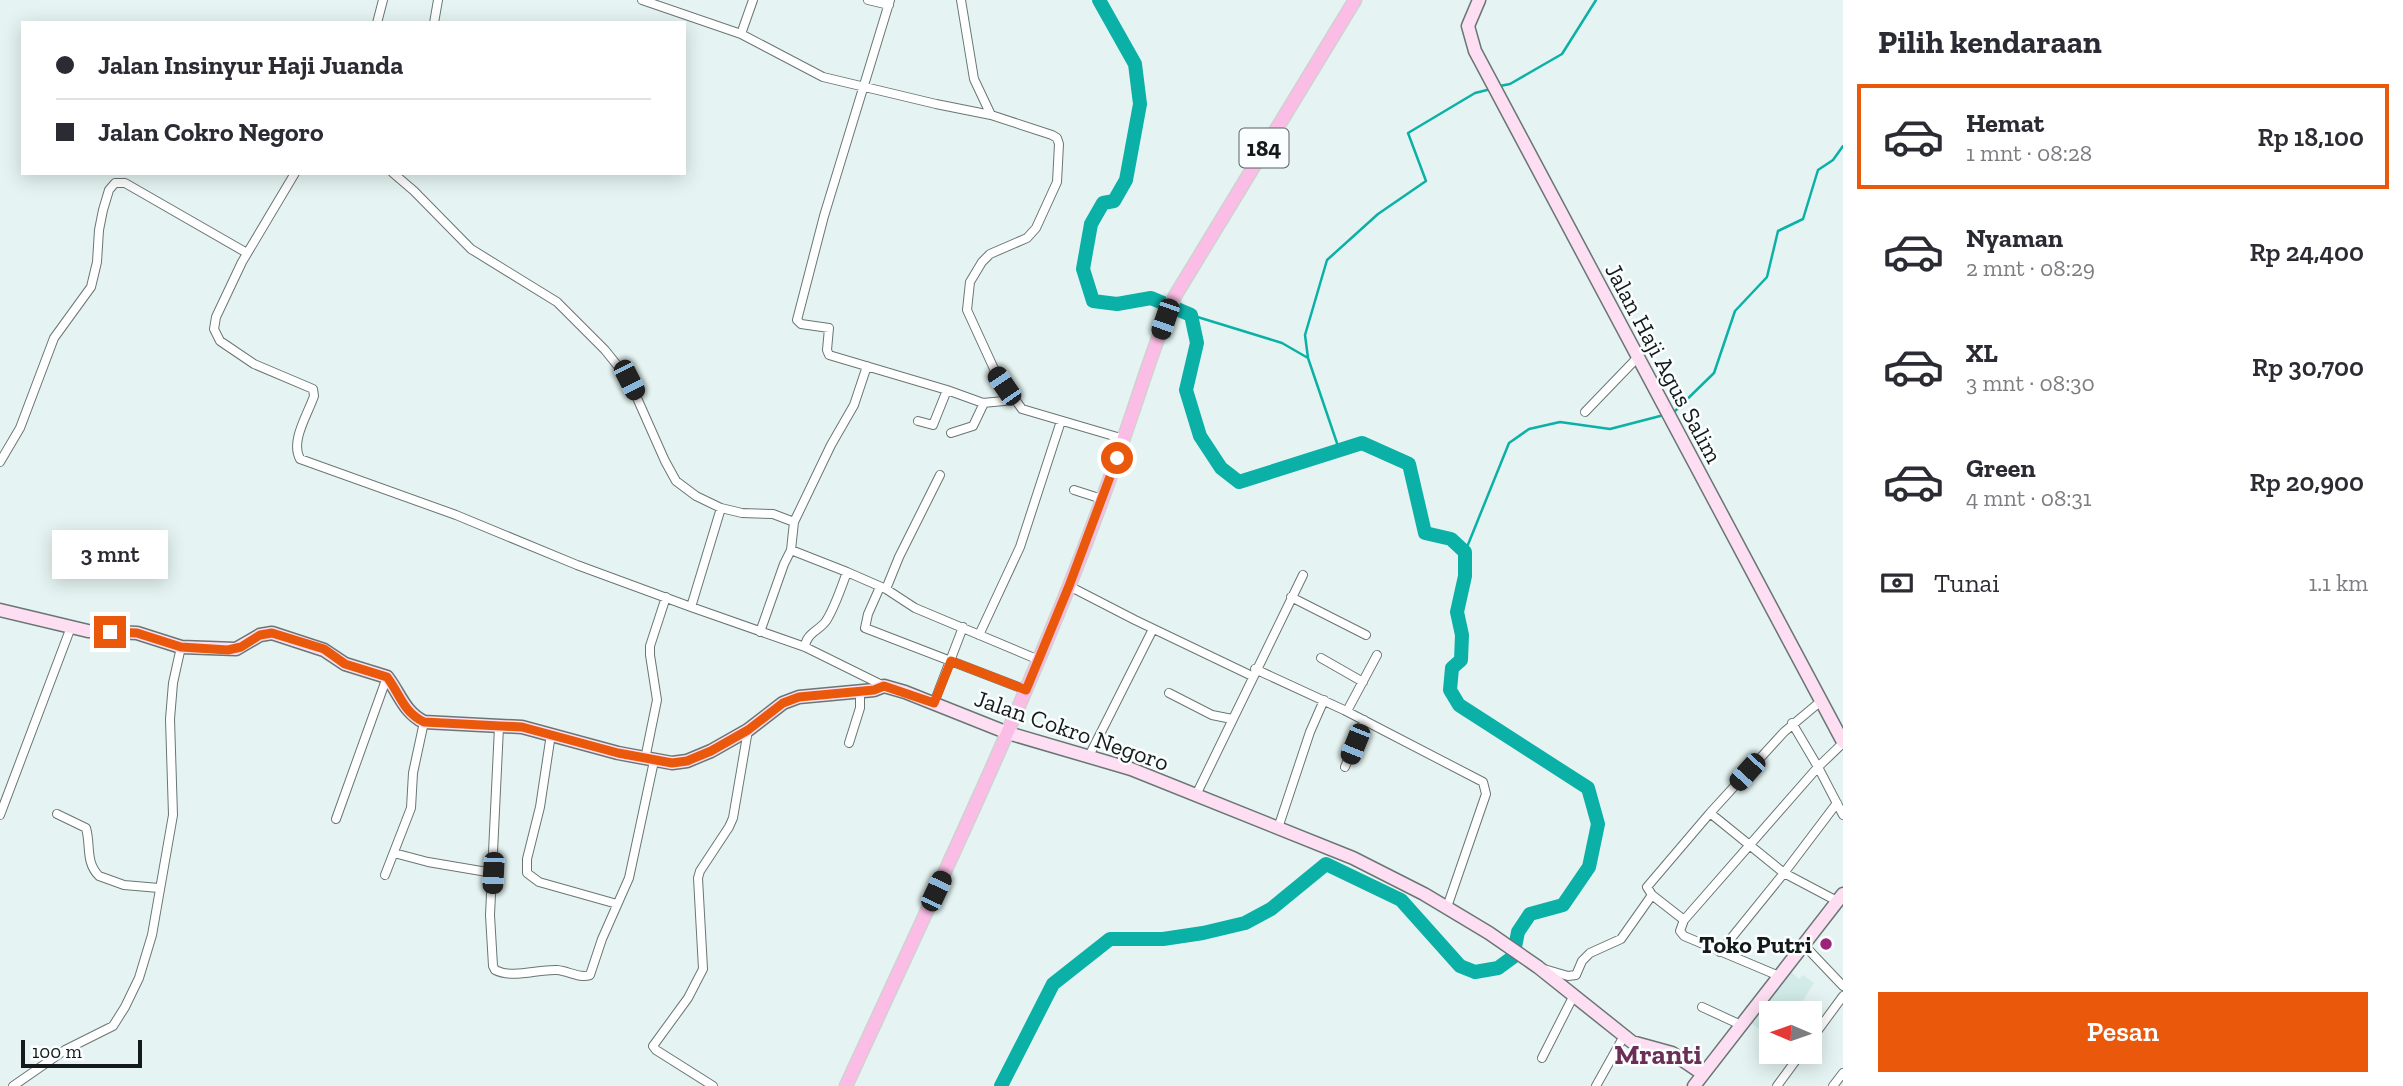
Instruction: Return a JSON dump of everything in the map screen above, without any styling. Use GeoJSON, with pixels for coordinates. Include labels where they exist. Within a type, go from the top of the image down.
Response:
{"type":"FeatureCollection","features":[{"type":"Feature","properties":{"kind":"main road","name":"184"},"geometry":{"type":"LineString","coordinates":[[846,1086],[1039,660],[1102,499],[1175,296],[1355,0]]}},
{"type":"Feature","properties":{"kind":"street"},"geometry":{"type":"LineString","coordinates":[[378,21],[383,0]]}},
{"type":"Feature","properties":{"kind":"street"},"geometry":{"type":"LineString","coordinates":[[434,21],[438,0]]}},
{"type":"Feature","properties":{"kind":"street"},"geometry":{"type":"LineString","coordinates":[[642,0],[741,34],[811,72],[864,88],[990,115],[1057,138],[1057,181],[1036,228],[1027,238],[990,254],[982,262],[968,290],[967,310],[995,372],[1014,400],[1028,413],[1124,439]]}},
{"type":"Feature","properties":{"kind":"street"},"geometry":{"type":"LineString","coordinates":[[741,34],[753,0]]}},
{"type":"Feature","properties":{"kind":"street"},"geometry":{"type":"LineString","coordinates":[[868,0],[890,2],[824,216],[797,320],[801,324],[828,328],[829,355],[984,403],[1014,400]]}},
{"type":"Feature","properties":{"kind":"street"},"geometry":{"type":"LineString","coordinates":[[961,0],[974,79],[990,115]]}},
{"type":"Feature","properties":{"kind":"street","name":"Jalan Haji Agus Salim"},"geometry":{"type":"LineString","coordinates":[[1479,0],[1470,17],[1469,31],[1475,51],[1843,742]]}},
{"type":"Feature","properties":{"kind":"street"},"geometry":{"type":"LineString","coordinates":[[294,175],[247,253],[216,317],[216,336],[219,341],[254,364],[313,389],[314,396],[297,442],[300,459],[444,511],[577,565],[805,647],[884,686]]}},
{"type":"Feature","properties":{"kind":"street"},"geometry":{"type":"LineString","coordinates":[[395,175],[471,249],[544,293],[572,316],[605,350],[629,380],[676,481],[696,496],[721,508],[753,514],[773,514],[794,522]]}},
{"type":"Feature","properties":{"kind":"street"},"geometry":{"type":"LineString","coordinates":[[0,462],[20,428],[54,338],[91,287],[103,210],[109,190],[115,183],[125,183],[247,253]]}},
{"type":"Feature","properties":{"kind":"street"},"geometry":{"type":"LineString","coordinates":[[1585,412],[1637,358]]}},
{"type":"Feature","properties":{"kind":"street"},"geometry":{"type":"LineString","coordinates":[[760,632],[791,550],[794,522],[825,456],[854,405],[867,366]]}},
{"type":"Feature","properties":{"kind":"street"},"geometry":{"type":"LineString","coordinates":[[918,421],[933,425],[947,390]]}},
{"type":"Feature","properties":{"kind":"street"},"geometry":{"type":"LineString","coordinates":[[951,433],[973,426],[984,403]]}},
{"type":"Feature","properties":{"kind":"street"},"geometry":{"type":"LineString","coordinates":[[979,635],[1020,547],[1061,421]]}},
{"type":"Feature","properties":{"kind":"street"},"geometry":{"type":"LineString","coordinates":[[940,475],[868,614],[864,628],[1026,690]]}},
{"type":"Feature","properties":{"kind":"street"},"geometry":{"type":"LineString","coordinates":[[1074,490],[1102,499]]}},
{"type":"Feature","properties":{"kind":"street"},"geometry":{"type":"LineString","coordinates":[[691,607],[721,508]]}},
{"type":"Feature","properties":{"kind":"street"},"geometry":{"type":"LineString","coordinates":[[791,550],[883,588],[915,608],[1039,660]]}},
{"type":"Feature","properties":{"kind":"street"},"geometry":{"type":"LineString","coordinates":[[805,647],[806,639],[825,622],[847,572]]}},
{"type":"Feature","properties":{"kind":"street"},"geometry":{"type":"LineString","coordinates":[[1196,795],[1303,575]]}},
{"type":"Feature","properties":{"kind":"street"},"geometry":{"type":"LineString","coordinates":[[1069,586],[1153,629],[1324,700],[1485,785],[1486,794],[1482,808],[1447,907]]}},
{"type":"Feature","properties":{"kind":"street"},"geometry":{"type":"LineString","coordinates":[[499,727],[490,915],[495,970],[503,974],[556,970],[583,977],[590,975],[602,939],[629,878],[650,760],[657,700],[650,646],[666,597]]}},
{"type":"Feature","properties":{"kind":"street"},"geometry":{"type":"LineString","coordinates":[[1291,597],[1366,635]]}},
{"type":"Feature","properties":{"kind":"street"},"geometry":{"type":"LineString","coordinates":[[0,610],[97,632],[137,633],[181,647],[236,649],[260,635],[272,633],[324,649],[345,664],[387,677],[406,709],[424,722],[522,727],[650,760],[672,763],[687,761],[711,751],[748,730],[783,703],[799,697],[874,690],[884,686]]}},
{"type":"Feature","properties":{"kind":"street"},"geometry":{"type":"LineString","coordinates":[[0,815],[71,627]]}},
{"type":"Feature","properties":{"kind":"street"},"geometry":{"type":"LineString","coordinates":[[934,703],[963,627]]}},
{"type":"Feature","properties":{"kind":"street"},"geometry":{"type":"LineString","coordinates":[[1089,756],[1153,629]]}},
{"type":"Feature","properties":{"kind":"street"},"geometry":{"type":"LineString","coordinates":[[13,1086],[65,1050],[108,1029],[117,1021],[139,978],[149,948],[173,815],[170,719],[173,683],[181,647]]}},
{"type":"Feature","properties":{"kind":"street"},"geometry":{"type":"LineString","coordinates":[[1346,711],[1377,655]]}},
{"type":"Feature","properties":{"kind":"street"},"geometry":{"type":"LineString","coordinates":[[1321,658],[1363,682]]}},
{"type":"Feature","properties":{"kind":"street"},"geometry":{"type":"LineString","coordinates":[[336,818],[387,677]]}},
{"type":"Feature","properties":{"kind":"street","name":"Jalan Cokro Negoro"},"geometry":{"type":"LineString","coordinates":[[884,686],[1008,733],[1131,769],[1353,858],[1447,907],[1489,933],[1538,967],[1624,1036],[1642,1046],[1680,1057],[1703,1074]]}},
{"type":"Feature","properties":{"kind":"street"},"geometry":{"type":"LineString","coordinates":[[849,743],[860,708],[860,691]]}},
{"type":"Feature","properties":{"kind":"street"},"geometry":{"type":"LineString","coordinates":[[1169,693],[1212,715],[1232,719]]}},
{"type":"Feature","properties":{"kind":"street"},"geometry":{"type":"LineString","coordinates":[[1278,828],[1310,732],[1324,700]]}},
{"type":"Feature","properties":{"kind":"street"},"geometry":{"type":"LineString","coordinates":[[1684,920],[1651,895],[1647,890],[1651,881],[1792,723],[1821,701]]}},
{"type":"Feature","properties":{"kind":"street"},"geometry":{"type":"LineString","coordinates":[[1345,767],[1364,720]]}},
{"type":"Feature","properties":{"kind":"street"},"geometry":{"type":"LineString","coordinates":[[385,876],[411,808],[413,774],[424,722]]}},
{"type":"Feature","properties":{"kind":"street"},"geometry":{"type":"LineString","coordinates":[[1792,723],[1843,815]]}},
{"type":"Feature","properties":{"kind":"street"},"geometry":{"type":"LineString","coordinates":[[713,1086],[656,1050],[653,1044],[688,998],[703,969],[698,878],[733,818],[748,730]]}},
{"type":"Feature","properties":{"kind":"street"},"geometry":{"type":"LineString","coordinates":[[551,734],[540,807],[527,859],[527,873],[539,882],[617,904]]}},
{"type":"Feature","properties":{"kind":"street"},"geometry":{"type":"LineString","coordinates":[[1779,976],[1681,934],[1681,928],[1684,920],[1749,844],[1818,766],[1843,742]]}},
{"type":"Feature","properties":{"kind":"street"},"geometry":{"type":"LineString","coordinates":[[1720,952],[1837,803]]}},
{"type":"Feature","properties":{"kind":"street"},"geometry":{"type":"LineString","coordinates":[[1694,1086],[1840,897],[1784,873],[1710,813]]}},
{"type":"Feature","properties":{"kind":"street"},"geometry":{"type":"LineString","coordinates":[[57,814],[86,828],[89,857],[99,876],[124,885],[159,888]]}},
{"type":"Feature","properties":{"kind":"street"},"geometry":{"type":"LineString","coordinates":[[394,853],[493,873]]}},
{"type":"Feature","properties":{"kind":"street"},"geometry":{"type":"LineString","coordinates":[[1538,967],[1568,976],[1576,975],[1582,961],[1590,953],[1620,939],[1651,895]]}},
{"type":"Feature","properties":{"kind":"street"},"geometry":{"type":"LineString","coordinates":[[1803,944],[1842,981]]}},
{"type":"Feature","properties":{"kind":"street"},"geometry":{"type":"LineString","coordinates":[[1542,1058],[1574,995]]}},
{"type":"Feature","properties":{"kind":"street"},"geometry":{"type":"LineString","coordinates":[[1822,1025],[1843,996]]}},
{"type":"Feature","properties":{"kind":"street"},"geometry":{"type":"LineString","coordinates":[[1702,1007],[1741,1025]]}},
{"type":"Feature","properties":{"kind":"street"},"geometry":{"type":"LineString","coordinates":[[1597,1086],[1624,1036]]}},
{"type":"Feature","properties":{"kind":"street"},"geometry":{"type":"LineString","coordinates":[[1777,1086],[1793,1064]]}},
{"type":"Feature","properties":{"kind":"street"},"geometry":{"type":"LineString","coordinates":[[1833,1086],[1843,1073]]}},
{"type":"Feature","properties":{"kind":"shaded area"},"geometry":{"type":"Polygon","coordinates":[[[1791,972],[1799,979],[1803,975],[1814,983],[1803,1001],[1765,1001],[1791,972]]]}},
{"type":"Feature","properties":{"kind":"shaded area"},"geometry":{"type":"Polygon","coordinates":[[[1759,1008],[1759,1029],[1748,1020],[1759,1008]]]}},
{"type":"Feature","properties":{"kind":"waterway"},"geometry":{"type":"LineString","coordinates":[[1001,1086],[1053,984],[1110,939],[1163,939],[1245,923],[1271,909],[1326,864],[1401,900],[1460,966],[1475,972],[1498,968],[1513,957],[1518,932],[1530,914],[1563,905],[1589,867],[1598,824],[1588,788],[1459,705],[1450,690],[1452,668],[1461,660],[1462,635],[1457,612],[1465,576],[1465,552],[1451,539],[1425,533],[1409,464],[1362,443],[1239,482],[1221,468],[1200,436],[1186,390],[1197,343],[1191,315],[1151,298],[1117,304],[1093,301],[1083,269],[1091,224],[1103,203],[1114,201],[1126,180],[1140,104],[1135,64],[1099,0]]}},
{"type":"Feature","properties":{"kind":"waterway"},"geometry":{"type":"LineString","coordinates":[[1500,86],[1510,84],[1562,54],[1596,0]]}},
{"type":"Feature","properties":{"kind":"waterway"},"geometry":{"type":"LineString","coordinates":[[1339,449],[1308,358],[1305,335],[1327,260],[1378,214],[1426,181],[1408,133],[1475,93],[1491,89]]}},
{"type":"Feature","properties":{"kind":"waterway"},"geometry":{"type":"LineString","coordinates":[[1674,412],[1714,373],[1735,311],[1767,277],[1778,231],[1803,219],[1818,170],[1833,160],[1843,146]]}},
{"type":"Feature","properties":{"kind":"waterway"},"geometry":{"type":"LineString","coordinates":[[1191,315],[1282,343],[1308,358]]}},
{"type":"Feature","properties":{"kind":"waterway"},"geometry":{"type":"LineString","coordinates":[[1465,552],[1509,443],[1529,429],[1560,422],[1610,429],[1664,415]]}},
{"type":"Feature","properties":{"kind":"place","name":"Toko Putri"},"geometry":{"type":"Point","coordinates":[1826,944]}},
{"type":"Feature","properties":{"kind":"district","name":"Mranti"},"geometry":{"type":"Point","coordinates":[1658,1054]}},
{"type":"Feature","properties":{"kind":"route"},"geometry":{"type":"LineString","coordinates":[[110,632],[137,633],[181,647],[228,650],[241,647],[265,633],[272,633],[324,649],[345,664],[387,677],[406,709],[424,722],[522,727],[654,761],[687,761],[748,730],[783,703],[799,697],[874,690],[884,686],[934,703],[951,661],[1026,690],[1117,458]]}}]}
